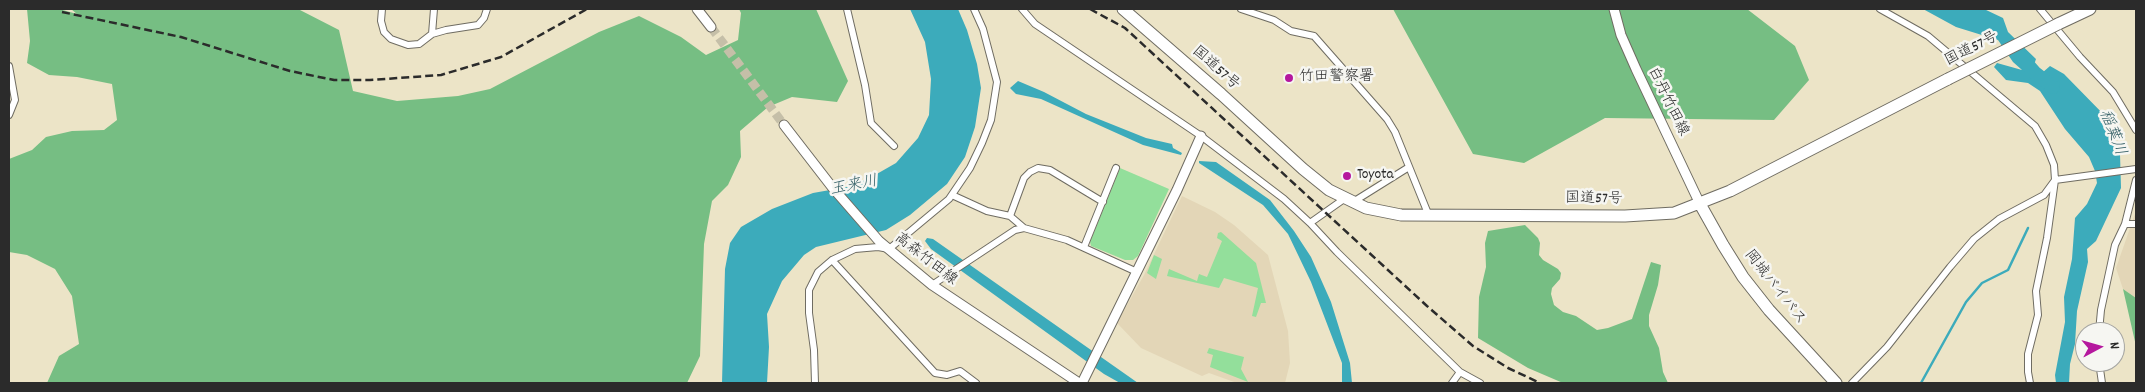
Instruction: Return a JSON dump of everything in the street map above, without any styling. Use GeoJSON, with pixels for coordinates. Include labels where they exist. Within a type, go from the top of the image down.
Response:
{"type":"FeatureCollection","features":[{"type":"Feature","properties":{"kind":"highway","name":"国道57号"},"geometry":{"type":"LineString","coordinates":[[1123,9],[1329,190],[1348,200],[1381,212],[1429,216],[1648,215],[1674,213],[1730,191],[1948,79],[2090,9]]}},
{"type":"Feature","properties":{"kind":"highway","name":"岡城バイパス"},"geometry":{"type":"LineString","coordinates":[[1700,204],[1743,277],[1769,310],[1836,383]]}},
{"type":"Feature","properties":{"kind":"main road"},"geometry":{"type":"LineString","coordinates":[[697,9],[711,27]]}},
{"type":"Feature","properties":{"kind":"main road","name":"白丹竹田線"},"geometry":{"type":"LineString","coordinates":[[1614,9],[1621,35],[1700,204]]}},
{"type":"Feature","properties":{"kind":"main road","name":"高森竹田線"},"geometry":{"type":"LineString","coordinates":[[784,125],[822,174],[879,241],[932,285],[1078,383]]}},
{"type":"Feature","properties":{"kind":"main road"},"geometry":{"type":"LineString","coordinates":[[1082,383],[1201,136]]}},
{"type":"Feature","properties":{"kind":"street"},"geometry":{"type":"LineString","coordinates":[[382,9],[381,21],[384,32],[391,39],[408,45],[419,44],[432,34],[478,25],[484,18],[487,9]]}},
{"type":"Feature","properties":{"kind":"street"},"geometry":{"type":"LineString","coordinates":[[432,34],[434,9]]}},
{"type":"Feature","properties":{"kind":"street"},"geometry":{"type":"LineString","coordinates":[[847,9],[865,85],[871,123],[894,146]]}},
{"type":"Feature","properties":{"kind":"street"},"geometry":{"type":"LineString","coordinates":[[815,383],[814,350],[809,314],[809,290],[818,272],[832,260],[855,249],[878,247],[889,249],[952,195],[970,168],[982,143],[991,120],[997,82],[983,29],[974,9]]}},
{"type":"Feature","properties":{"kind":"street"},"geometry":{"type":"LineString","coordinates":[[1022,9],[1034,24],[1201,136],[1284,199],[1460,372],[1480,383]]}},
{"type":"Feature","properties":{"kind":"street"},"geometry":{"type":"LineString","coordinates":[[1241,9],[1274,20],[1291,31],[1314,36],[1387,119],[1395,132],[1429,216]]}},
{"type":"Feature","properties":{"kind":"street"},"geometry":{"type":"LineString","coordinates":[[1880,9],[1928,36],[2035,126],[2054,165],[2057,180],[2036,291],[2038,315],[2028,354],[2030,383]]}},
{"type":"Feature","properties":{"kind":"street"},"geometry":{"type":"LineString","coordinates":[[2040,9],[2080,57],[2113,92],[2136,130]]}},
{"type":"Feature","properties":{"kind":"street"},"geometry":{"type":"LineString","coordinates":[[9,66],[15,100],[9,115]]}},
{"type":"Feature","properties":{"kind":"street"},"geometry":{"type":"LineString","coordinates":[[1310,223],[1409,167]]}},
{"type":"Feature","properties":{"kind":"street"},"geometry":{"type":"LineString","coordinates":[[1010,216],[1024,178],[1038,168],[1050,170],[1102,202]]}},
{"type":"Feature","properties":{"kind":"street"},"geometry":{"type":"LineString","coordinates":[[1084,247],[1116,168]]}},
{"type":"Feature","properties":{"kind":"street"},"geometry":{"type":"LineString","coordinates":[[1852,383],[1887,347],[1974,239],[1999,219],[2044,195],[2057,180],[2136,169]]}},
{"type":"Feature","properties":{"kind":"street"},"geometry":{"type":"LineString","coordinates":[[2100,322],[2115,245],[2125,224],[2136,180]]}},
{"type":"Feature","properties":{"kind":"street"},"geometry":{"type":"LineString","coordinates":[[952,195],[987,210],[1010,216],[1024,228],[1067,240],[1137,272]]}},
{"type":"Feature","properties":{"kind":"street"},"geometry":{"type":"LineString","coordinates":[[2125,224],[2136,224]]}},
{"type":"Feature","properties":{"kind":"street"},"geometry":{"type":"LineString","coordinates":[[932,285],[1015,230],[1024,228]]}},
{"type":"Feature","properties":{"kind":"street"},"geometry":{"type":"LineString","coordinates":[[832,260],[935,373],[946,375],[960,371],[976,383]]}},
{"type":"Feature","properties":{"kind":"street"},"geometry":{"type":"LineString","coordinates":[[1452,383],[1460,372]]}},
{"type":"Feature","properties":{"kind":"shaded area"},"geometry":{"type":"Polygon","coordinates":[[[1182,196],[1215,212],[1234,225],[1268,255],[1288,331],[1290,363],[1285,383],[1237,383],[1209,373],[1202,376],[1141,348],[1117,323],[1144,275],[1182,196]]]}},
{"type":"Feature","properties":{"kind":"shaded area"},"geometry":{"type":"Polygon","coordinates":[[[2136,211],[2136,298],[2123,289],[2116,268],[2136,211]]]}},
{"type":"Feature","properties":{"kind":"green space"},"geometry":{"type":"Polygon","coordinates":[[[27,9],[59,9],[77,14],[71,9],[298,9],[339,30],[353,91],[397,101],[458,96],[490,89],[599,32],[639,16],[681,37],[706,55],[738,40],[741,13],[739,9],[816,9],[848,81],[837,102],[792,97],[768,107],[740,131],[741,157],[728,185],[712,201],[704,244],[700,356],[687,383],[47,383],[59,356],[79,344],[72,296],[55,269],[27,255],[9,252],[9,159],[32,150],[46,137],[72,131],[104,130],[117,120],[112,84],[77,77],[49,75],[27,63],[30,41],[27,9]]]}},
{"type":"Feature","properties":{"kind":"green space"},"geometry":{"type":"Polygon","coordinates":[[[1393,9],[1747,9],[1795,46],[1809,80],[1774,120],[1605,118],[1524,163],[1473,154],[1393,9]]]}},
{"type":"Feature","properties":{"kind":"green space"},"geometry":{"type":"Polygon","coordinates":[[[1120,168],[1169,189],[1138,256],[1133,260],[1125,260],[1091,246],[1090,242],[1120,168]]]}},
{"type":"Feature","properties":{"kind":"green space"},"geometry":{"type":"Polygon","coordinates":[[[1525,225],[1538,238],[1540,243],[1539,255],[1561,273],[1560,279],[1552,288],[1551,294],[1554,305],[1563,312],[1576,316],[1597,330],[1632,319],[1651,262],[1661,265],[1658,285],[1649,315],[1649,326],[1659,348],[1663,372],[1668,383],[1563,383],[1528,368],[1478,338],[1479,297],[1486,267],[1485,243],[1488,231],[1525,225]]]}},
{"type":"Feature","properties":{"kind":"green space"},"geometry":{"type":"Polygon","coordinates":[[[1221,232],[1256,263],[1266,303],[1261,303],[1256,317],[1252,316],[1258,288],[1224,278],[1219,288],[1167,276],[1169,269],[1197,281],[1199,274],[1207,277],[1222,241],[1217,238],[1218,233],[1221,232]]]}},
{"type":"Feature","properties":{"kind":"green space"},"geometry":{"type":"Polygon","coordinates":[[[1154,255],[1162,259],[1156,279],[1147,273],[1154,255]]]}},
{"type":"Feature","properties":{"kind":"green space"},"geometry":{"type":"Polygon","coordinates":[[[2123,289],[2136,298],[2136,346],[2123,289]]]}},
{"type":"Feature","properties":{"kind":"green space"},"geometry":{"type":"Polygon","coordinates":[[[1209,348],[1244,357],[1241,369],[1248,382],[1210,367],[1213,355],[1207,353],[1209,348]]]}},
{"type":"Feature","properties":{"kind":"water","name":"玉来川"},"geometry":{"type":"Polygon","coordinates":[[[910,9],[958,9],[967,30],[977,64],[981,88],[975,127],[965,157],[947,184],[910,215],[886,230],[816,247],[804,255],[782,281],[767,314],[769,347],[767,383],[722,383],[725,269],[730,243],[741,227],[772,209],[813,193],[847,187],[868,179],[896,163],[918,138],[929,115],[931,79],[925,42],[910,9]]]}},
{"type":"Feature","properties":{"kind":"water"},"geometry":{"type":"Polygon","coordinates":[[[1923,9],[1984,9],[2003,18],[2008,32],[2036,59],[2030,77],[2034,80],[2050,66],[2064,74],[2110,121],[2120,154],[2121,188],[2096,241],[2087,249],[2088,262],[2075,322],[2075,344],[2070,364],[2069,383],[2056,383],[2055,375],[2065,322],[2064,297],[2072,259],[2075,218],[2087,204],[2097,183],[2095,171],[2089,157],[2065,129],[2040,91],[2028,83],[2006,80],[1994,67],[1997,63],[2022,70],[2013,62],[1998,40],[1956,27],[1923,9]]]}},
{"type":"Feature","properties":{"kind":"water"},"geometry":{"type":"Polygon","coordinates":[[[1018,81],[1086,114],[1146,138],[1172,144],[1173,148],[1182,153],[1181,155],[1143,145],[1041,99],[1016,94],[1010,88],[1018,81]]]}},
{"type":"Feature","properties":{"kind":"water"},"geometry":{"type":"Polygon","coordinates":[[[1199,161],[1216,162],[1270,200],[1294,231],[1311,257],[1331,302],[1350,363],[1352,383],[1342,383],[1342,363],[1311,282],[1288,234],[1263,205],[1199,163],[1199,161]]]}},
{"type":"Feature","properties":{"kind":"water"},"geometry":{"type":"Polygon","coordinates":[[[927,238],[933,239],[1138,383],[1120,383],[1104,374],[931,249],[925,241],[927,238]]]}},
{"type":"Feature","properties":{"kind":"waterway","name":"稲葉川"},"geometry":{"type":"LineString","coordinates":[[2021,57],[2035,73],[2053,87]]}},
{"type":"Feature","properties":{"kind":"waterway"},"geometry":{"type":"LineString","coordinates":[[1921,383],[1966,302],[1982,283],[2008,270],[2028,228]]}},
{"type":"Feature","properties":{"kind":"tunnel"},"geometry":{"type":"LineString","coordinates":[[711,27],[784,125]]}},
{"type":"Feature","properties":{"kind":"railway"},"geometry":{"type":"LineString","coordinates":[[62,12],[181,37],[290,71],[334,80],[370,80],[441,75],[501,57],[587,9]]}},
{"type":"Feature","properties":{"kind":"railway"},"geometry":{"type":"LineString","coordinates":[[1090,9],[1125,28],[1427,306],[1473,346],[1508,368],[1540,383]]}},
{"type":"Feature","properties":{"kind":"place","name":"竹田警察署"},"geometry":{"type":"Point","coordinates":[1289,78]}},
{"type":"Feature","properties":{"kind":"place","name":"Toyota"},"geometry":{"type":"Point","coordinates":[1347,176]}}]}
